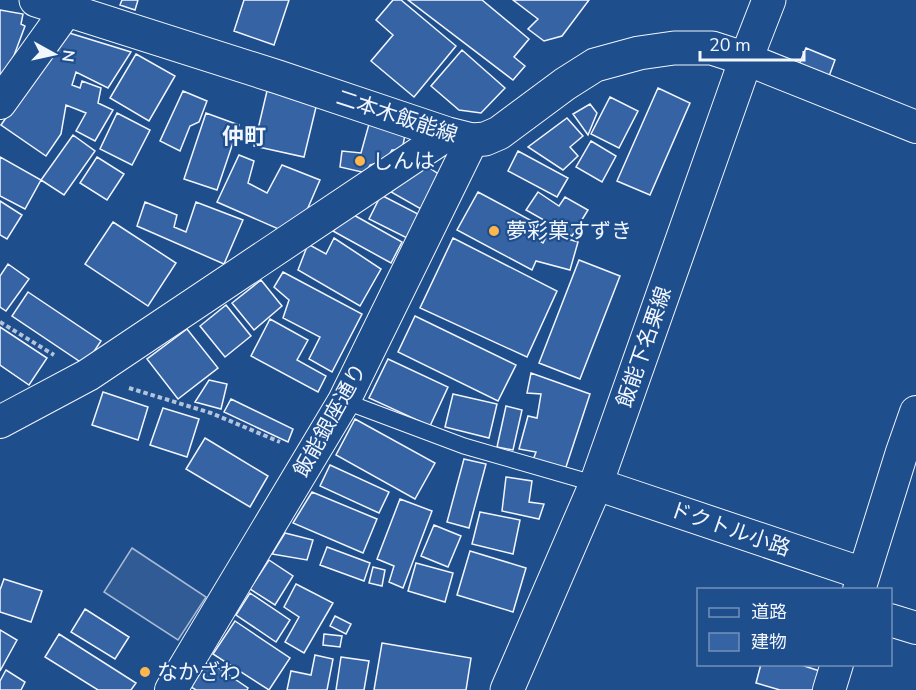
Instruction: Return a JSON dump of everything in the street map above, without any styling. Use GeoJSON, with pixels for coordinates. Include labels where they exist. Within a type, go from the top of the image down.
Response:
{"type":"FeatureCollection","features":[{"type":"Feature","properties":{"kind":"main road","name":"二本木飯能線"},"geometry":{"type":"LineString","coordinates":[[36,0],[70,4],[460,137],[485,139],[499,133],[565,84],[595,65],[639,53],[674,48],[712,48],[746,59]]}},
{"type":"Feature","properties":{"kind":"main road","name":"飯能下名栗線"},"geometry":{"type":"LineString","coordinates":[[507,690],[596,484],[769,0]]}},
{"type":"Feature","properties":{"kind":"street"},"geometry":{"type":"LineString","coordinates":[[0,103],[70,4]]}},
{"type":"Feature","properties":{"kind":"street"},"geometry":{"type":"LineString","coordinates":[[746,59],[916,127]]}},
{"type":"Feature","properties":{"kind":"street"},"geometry":{"type":"LineString","coordinates":[[0,422],[87,375],[460,137]]}},
{"type":"Feature","properties":{"kind":"street","name":"飯能銀座通り"},"geometry":{"type":"LineString","coordinates":[[171,690],[344,401],[460,137]]}},
{"type":"Feature","properties":{"kind":"street"},"geometry":{"type":"LineString","coordinates":[[862,582],[909,455],[916,412]]}},
{"type":"Feature","properties":{"kind":"street","name":"ドクトル小路"},"geometry":{"type":"LineString","coordinates":[[596,484],[862,582]]}},
{"type":"Feature","properties":{"kind":"street"},"geometry":{"type":"LineString","coordinates":[[892,620],[916,628]]}},
{"type":"Feature","properties":{"kind":"street"},"geometry":{"type":"LineString","coordinates":[[830,690],[836,666]]}},
{"type":"Feature","properties":{"kind":"lane"},"geometry":{"type":"LineString","coordinates":[[344,401],[464,446],[596,484]]}},
{"type":"Feature","properties":{"kind":"path"},"geometry":{"type":"LineString","coordinates":[[0,322],[87,375],[211,413],[311,455]]}},
{"type":"Feature","properties":{"kind":"shaded area"},"geometry":{"type":"Polygon","coordinates":[[[132,548],[206,597],[178,640],[104,592],[132,548]]]}},
{"type":"Feature","properties":{"kind":"building"},"geometry":{"type":"Polygon","coordinates":[[[122,0],[138,0],[135,10],[120,5],[122,0]]]}},
{"type":"Feature","properties":{"kind":"building"},"geometry":{"type":"Polygon","coordinates":[[[244,0],[289,0],[274,45],[234,31],[244,0]]]}},
{"type":"Feature","properties":{"kind":"building"},"geometry":{"type":"Polygon","coordinates":[[[393,0],[401,0],[456,46],[414,97],[371,61],[393,35],[376,20],[393,0]]]}},
{"type":"Feature","properties":{"kind":"building"},"geometry":{"type":"Polygon","coordinates":[[[408,0],[482,0],[529,39],[514,57],[525,66],[513,80],[408,0]]]}},
{"type":"Feature","properties":{"kind":"building"},"geometry":{"type":"Polygon","coordinates":[[[513,0],[589,0],[562,36],[544,41],[528,29],[538,19],[513,0]]]}},
{"type":"Feature","properties":{"kind":"building"},"geometry":{"type":"Polygon","coordinates":[[[0,10],[23,14],[21,24],[25,26],[6,77],[0,76],[0,10]]]}},
{"type":"Feature","properties":{"kind":"building"},"geometry":{"type":"Polygon","coordinates":[[[66,32],[131,52],[108,88],[76,72],[72,85],[80,88],[82,81],[101,88],[98,103],[113,110],[95,141],[76,131],[86,113],[66,105],[61,134],[46,156],[1,125],[66,32]]]}},
{"type":"Feature","properties":{"kind":"building"},"geometry":{"type":"Polygon","coordinates":[[[806,48],[835,60],[828,79],[798,67],[806,48]]]}},
{"type":"Feature","properties":{"kind":"building"},"geometry":{"type":"Polygon","coordinates":[[[462,50],[505,88],[481,113],[459,110],[431,86],[462,50]]]}},
{"type":"Feature","properties":{"kind":"building"},"geometry":{"type":"Polygon","coordinates":[[[136,54],[175,76],[149,121],[110,98],[136,54]]]}},
{"type":"Feature","properties":{"kind":"building"},"geometry":{"type":"Polygon","coordinates":[[[658,88],[690,103],[650,195],[617,181],[658,88]]]}},
{"type":"Feature","properties":{"kind":"building"},"geometry":{"type":"Polygon","coordinates":[[[183,91],[207,101],[199,122],[190,126],[180,151],[160,141],[183,91]]]}},
{"type":"Feature","properties":{"kind":"building"},"geometry":{"type":"Polygon","coordinates":[[[267,91],[317,103],[304,157],[254,146],[267,91]]]}},
{"type":"Feature","properties":{"kind":"building"},"geometry":{"type":"Polygon","coordinates":[[[610,97],[638,111],[619,148],[591,134],[610,97]]]}},
{"type":"Feature","properties":{"kind":"building"},"geometry":{"type":"Polygon","coordinates":[[[590,104],[597,113],[588,135],[573,114],[590,104]]]}},
{"type":"Feature","properties":{"kind":"building"},"geometry":{"type":"Polygon","coordinates":[[[117,113],[150,130],[132,165],[100,149],[117,113]]]}},
{"type":"Feature","properties":{"kind":"building"},"geometry":{"type":"Polygon","coordinates":[[[206,113],[239,125],[217,190],[184,179],[206,113]]]}},
{"type":"Feature","properties":{"kind":"building"},"geometry":{"type":"Polygon","coordinates":[[[567,118],[583,136],[570,147],[578,156],[563,170],[528,147],[567,118]]]}},
{"type":"Feature","properties":{"kind":"building"},"geometry":{"type":"Polygon","coordinates":[[[369,124],[406,130],[402,150],[392,150],[386,160],[370,165],[366,173],[340,167],[342,151],[361,153],[369,124]]]}},
{"type":"Feature","properties":{"kind":"building"},"geometry":{"type":"Polygon","coordinates":[[[73,135],[95,151],[64,195],[41,180],[73,135]]]}},
{"type":"Feature","properties":{"kind":"building"},"geometry":{"type":"Polygon","coordinates":[[[591,141],[616,156],[602,182],[576,167],[591,141]]]}},
{"type":"Feature","properties":{"kind":"building"},"geometry":{"type":"Polygon","coordinates":[[[518,151],[568,178],[557,197],[508,171],[518,151]]]}},
{"type":"Feature","properties":{"kind":"building"},"geometry":{"type":"Polygon","coordinates":[[[239,155],[254,161],[248,183],[267,193],[282,165],[320,180],[304,217],[283,231],[217,202],[239,155]]]}},
{"type":"Feature","properties":{"kind":"building"},"geometry":{"type":"Polygon","coordinates":[[[0,157],[41,180],[25,209],[0,196],[0,157]]]}},
{"type":"Feature","properties":{"kind":"building"},"geometry":{"type":"Polygon","coordinates":[[[97,157],[124,174],[107,200],[80,183],[97,157]]]}},
{"type":"Feature","properties":{"kind":"building"},"geometry":{"type":"Polygon","coordinates":[[[425,165],[440,175],[421,209],[391,192],[425,165]]]}},
{"type":"Feature","properties":{"kind":"building","name":"夢彩菓すずき"},"geometry":{"type":"Polygon","coordinates":[[[478,192],[532,221],[527,233],[543,243],[548,233],[578,242],[570,270],[536,261],[532,270],[457,230],[478,192]]]}},
{"type":"Feature","properties":{"kind":"building"},"geometry":{"type":"Polygon","coordinates":[[[538,192],[559,206],[565,197],[588,210],[572,236],[526,210],[538,192]]]}},
{"type":"Feature","properties":{"kind":"building"},"geometry":{"type":"Polygon","coordinates":[[[381,195],[418,214],[407,238],[369,219],[381,195]]]}},
{"type":"Feature","properties":{"kind":"building"},"geometry":{"type":"Polygon","coordinates":[[[0,201],[22,215],[7,239],[0,235],[0,201]]]}},
{"type":"Feature","properties":{"kind":"building"},"geometry":{"type":"Polygon","coordinates":[[[145,202],[177,215],[174,227],[186,232],[196,202],[243,220],[224,264],[137,226],[145,202]]]}},
{"type":"Feature","properties":{"kind":"building"},"geometry":{"type":"Polygon","coordinates":[[[352,214],[402,242],[391,263],[333,231],[352,214]]]}},
{"type":"Feature","properties":{"kind":"building"},"geometry":{"type":"Polygon","coordinates":[[[113,222],[176,263],[148,306],[85,264],[113,222]]]}},
{"type":"Feature","properties":{"kind":"building"},"geometry":{"type":"Polygon","coordinates":[[[334,238],[381,269],[360,306],[298,270],[308,244],[326,254],[334,238]]]}},
{"type":"Feature","properties":{"kind":"building"},"geometry":{"type":"Polygon","coordinates":[[[453,238],[557,291],[527,357],[420,308],[453,238]]]}},
{"type":"Feature","properties":{"kind":"building"},"geometry":{"type":"Polygon","coordinates":[[[579,260],[620,276],[580,379],[539,363],[579,260]]]}},
{"type":"Feature","properties":{"kind":"building"},"geometry":{"type":"Polygon","coordinates":[[[8,264],[29,279],[6,311],[0,307],[0,276],[8,264]]]}},
{"type":"Feature","properties":{"kind":"building"},"geometry":{"type":"Polygon","coordinates":[[[283,272],[362,314],[332,372],[309,359],[320,337],[283,318],[289,300],[274,287],[283,272]]]}},
{"type":"Feature","properties":{"kind":"building"},"geometry":{"type":"Polygon","coordinates":[[[261,280],[282,306],[254,330],[232,303],[261,280]]]}},
{"type":"Feature","properties":{"kind":"building"},"geometry":{"type":"Polygon","coordinates":[[[28,292],[101,341],[85,365],[12,316],[28,292]]]}},
{"type":"Feature","properties":{"kind":"building"},"geometry":{"type":"Polygon","coordinates":[[[226,305],[251,336],[225,357],[200,326],[226,305]]]}},
{"type":"Feature","properties":{"kind":"building"},"geometry":{"type":"Polygon","coordinates":[[[415,316],[516,365],[498,401],[398,352],[415,316]]]}},
{"type":"Feature","properties":{"kind":"building"},"geometry":{"type":"Polygon","coordinates":[[[270,319],[308,340],[297,360],[326,376],[318,392],[251,356],[270,319]]]}},
{"type":"Feature","properties":{"kind":"building"},"geometry":{"type":"Polygon","coordinates":[[[0,327],[47,358],[29,385],[0,365],[0,327]]]}},
{"type":"Feature","properties":{"kind":"building"},"geometry":{"type":"Polygon","coordinates":[[[187,329],[218,368],[178,399],[147,359],[187,329]]]}},
{"type":"Feature","properties":{"kind":"building"},"geometry":{"type":"Polygon","coordinates":[[[388,359],[448,387],[430,426],[369,398],[388,359]]]}},
{"type":"Feature","properties":{"kind":"building"},"geometry":{"type":"Polygon","coordinates":[[[531,373],[590,394],[565,470],[533,460],[536,452],[519,449],[528,416],[537,418],[541,394],[527,393],[531,373]]]}},
{"type":"Feature","properties":{"kind":"building"},"geometry":{"type":"Polygon","coordinates":[[[209,380],[227,384],[221,409],[195,402],[209,380]]]}},
{"type":"Feature","properties":{"kind":"building"},"geometry":{"type":"Polygon","coordinates":[[[103,392],[148,407],[138,440],[92,425],[103,392]]]}},
{"type":"Feature","properties":{"kind":"building"},"geometry":{"type":"Polygon","coordinates":[[[453,394],[497,404],[489,438],[445,427],[453,394]]]}},
{"type":"Feature","properties":{"kind":"building"},"geometry":{"type":"Polygon","coordinates":[[[231,399],[293,429],[288,442],[224,412],[231,399]]]}},
{"type":"Feature","properties":{"kind":"building"},"geometry":{"type":"Polygon","coordinates":[[[506,406],[522,410],[513,450],[497,447],[506,406]]]}},
{"type":"Feature","properties":{"kind":"building"},"geometry":{"type":"Polygon","coordinates":[[[163,408],[199,419],[187,457],[150,445],[163,408]]]}},
{"type":"Feature","properties":{"kind":"building"},"geometry":{"type":"Polygon","coordinates":[[[355,419],[435,463],[415,499],[336,455],[355,419]]]}},
{"type":"Feature","properties":{"kind":"building"},"geometry":{"type":"Polygon","coordinates":[[[205,438],[268,476],[250,507],[186,469],[205,438]]]}},
{"type":"Feature","properties":{"kind":"building"},"geometry":{"type":"Polygon","coordinates":[[[464,459],[486,464],[469,528],[447,522],[464,459]]]}},
{"type":"Feature","properties":{"kind":"building"},"geometry":{"type":"Polygon","coordinates":[[[330,465],[389,492],[379,513],[320,486],[330,465]]]}},
{"type":"Feature","properties":{"kind":"building"},"geometry":{"type":"Polygon","coordinates":[[[506,477],[532,481],[529,502],[544,504],[539,519],[502,511],[506,477]]]}},
{"type":"Feature","properties":{"kind":"building"},"geometry":{"type":"Polygon","coordinates":[[[312,492],[377,519],[363,553],[293,523],[312,492]]]}},
{"type":"Feature","properties":{"kind":"building"},"geometry":{"type":"Polygon","coordinates":[[[400,499],[432,511],[403,588],[389,582],[394,566],[377,559],[400,499]]]}},
{"type":"Feature","properties":{"kind":"building"},"geometry":{"type":"Polygon","coordinates":[[[480,512],[520,520],[513,554],[472,544],[480,512]]]}},
{"type":"Feature","properties":{"kind":"building"},"geometry":{"type":"Polygon","coordinates":[[[434,525],[461,536],[448,567],[421,556],[434,525]]]}},
{"type":"Feature","properties":{"kind":"building"},"geometry":{"type":"Polygon","coordinates":[[[285,533],[313,540],[307,560],[272,554],[285,533]]]}},
{"type":"Feature","properties":{"kind":"building"},"geometry":{"type":"Polygon","coordinates":[[[327,547],[370,563],[364,581],[320,565],[327,547]]]}},
{"type":"Feature","properties":{"kind":"building"},"geometry":{"type":"Polygon","coordinates":[[[470,551],[526,568],[513,612],[457,595],[470,551]]]}},
{"type":"Feature","properties":{"kind":"building"},"geometry":{"type":"Polygon","coordinates":[[[269,560],[293,576],[275,605],[250,589],[269,560]]]}},
{"type":"Feature","properties":{"kind":"building"},"geometry":{"type":"Polygon","coordinates":[[[416,563],[453,573],[445,602],[408,591],[416,563]]]}},
{"type":"Feature","properties":{"kind":"building"},"geometry":{"type":"Polygon","coordinates":[[[373,567],[385,570],[382,586],[369,583],[373,567]]]}},
{"type":"Feature","properties":{"kind":"building"},"geometry":{"type":"Polygon","coordinates":[[[4,579],[42,591],[31,622],[0,612],[0,590],[4,579]]]}},
{"type":"Feature","properties":{"kind":"building"},"geometry":{"type":"Polygon","coordinates":[[[296,584],[333,603],[304,653],[285,642],[299,617],[284,607],[296,584]]]}},
{"type":"Feature","properties":{"kind":"building"},"geometry":{"type":"Polygon","coordinates":[[[250,593],[290,620],[276,642],[236,615],[250,593]]]}},
{"type":"Feature","properties":{"kind":"building"},"geometry":{"type":"Polygon","coordinates":[[[85,609],[129,637],[115,659],[71,632],[85,609]]]}},
{"type":"Feature","properties":{"kind":"building"},"geometry":{"type":"Polygon","coordinates":[[[335,616],[351,624],[346,634],[330,626],[335,616]]]}},
{"type":"Feature","properties":{"kind":"building"},"geometry":{"type":"Polygon","coordinates":[[[235,621],[290,658],[269,690],[213,654],[235,621]]]}},
{"type":"Feature","properties":{"kind":"building"},"geometry":{"type":"Polygon","coordinates":[[[0,630],[17,640],[0,671],[0,630]]]}},
{"type":"Feature","properties":{"kind":"building"},"geometry":{"type":"Polygon","coordinates":[[[59,634],[136,683],[131,690],[98,690],[45,657],[59,634]]]}},
{"type":"Feature","properties":{"kind":"building"},"geometry":{"type":"Polygon","coordinates":[[[324,634],[342,636],[340,647],[323,645],[324,634]]]}},
{"type":"Feature","properties":{"kind":"building"},"geometry":{"type":"Polygon","coordinates":[[[382,643],[471,658],[466,690],[374,690],[382,643]]]}},
{"type":"Feature","properties":{"kind":"building"},"geometry":{"type":"Polygon","coordinates":[[[315,655],[333,659],[327,690],[287,690],[291,671],[311,675],[315,655]]]}},
{"type":"Feature","properties":{"kind":"building"},"geometry":{"type":"Polygon","coordinates":[[[341,657],[369,661],[364,690],[336,690],[341,657]]]}},
{"type":"Feature","properties":{"kind":"building"},"geometry":{"type":"Polygon","coordinates":[[[208,661],[248,688],[247,690],[196,690],[191,687],[208,661]]]}},
{"type":"Feature","properties":{"kind":"building"},"geometry":{"type":"Polygon","coordinates":[[[760,666],[804,666],[823,672],[818,690],[780,690],[756,683],[760,666]]]}},
{"type":"Feature","properties":{"kind":"building"},"geometry":{"type":"Polygon","coordinates":[[[6,670],[25,682],[21,690],[0,690],[0,681],[6,670]]]}},
{"type":"Feature","properties":{"kind":"place","name":"しんは"},"geometry":{"type":"Point","coordinates":[360,161]}},
{"type":"Feature","properties":{"kind":"place","name":"夢彩菓すずき"},"geometry":{"type":"Point","coordinates":[494,231]}},
{"type":"Feature","properties":{"kind":"place","name":"なかざわ"},"geometry":{"type":"Point","coordinates":[145,672]}},
{"type":"Feature","properties":{"kind":"district","name":"仲町"},"geometry":{"type":"Point","coordinates":[244,136]}}]}
